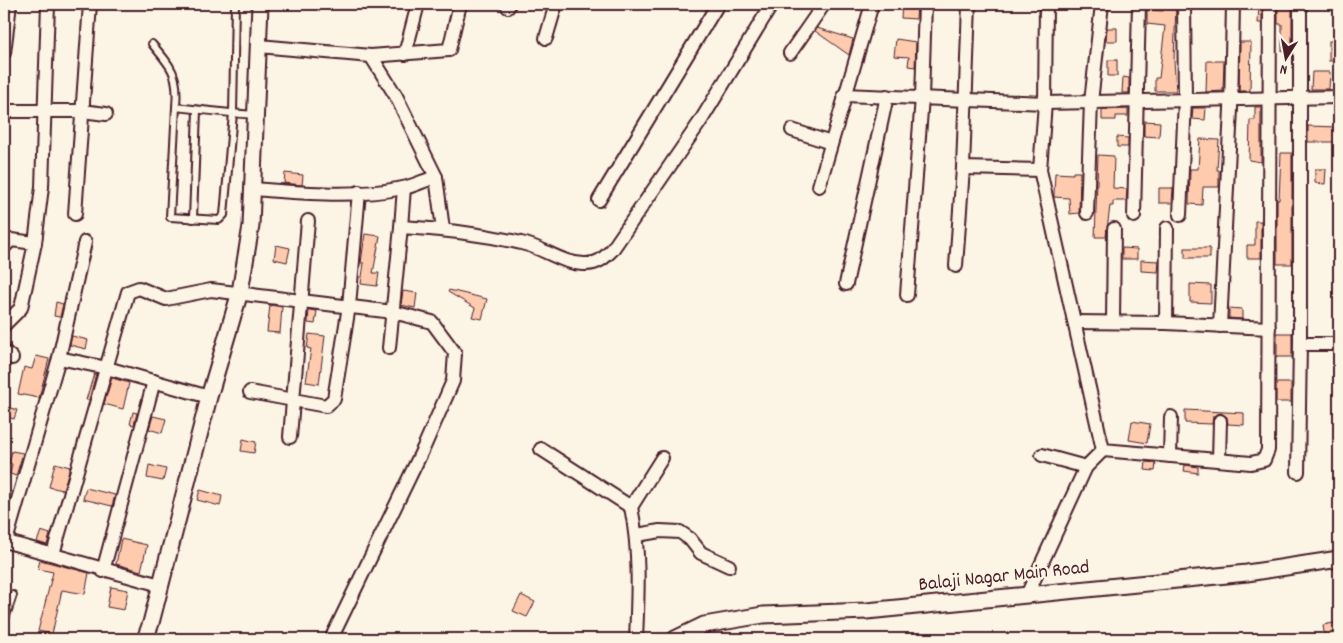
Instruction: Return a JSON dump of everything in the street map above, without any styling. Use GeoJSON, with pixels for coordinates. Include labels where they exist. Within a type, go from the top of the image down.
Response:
{"type":"FeatureCollection","features":[{"type":"Feature","properties":{"kind":"street"},"geometry":{"type":"LineString","coordinates":[[4,53],[10,4]]}},
{"type":"Feature","properties":{"kind":"street"},"geometry":{"type":"LineString","coordinates":[[4,325],[21,308],[35,243],[42,187],[48,4]]}},
{"type":"Feature","properties":{"kind":"street"},"geometry":{"type":"LineString","coordinates":[[75,214],[90,4]]}},
{"type":"Feature","properties":{"kind":"street"},"geometry":{"type":"LineString","coordinates":[[145,639],[151,623],[209,397],[240,292],[251,226],[260,4]]}},
{"type":"Feature","properties":{"kind":"street"},"geometry":{"type":"LineString","coordinates":[[405,54],[418,4]]}},
{"type":"Feature","properties":{"kind":"street"},"geometry":{"type":"LineString","coordinates":[[259,46],[371,56],[449,50],[460,4]]}},
{"type":"Feature","properties":{"kind":"street"},"geometry":{"type":"LineString","coordinates":[[546,38],[556,4]]}},
{"type":"Feature","properties":{"kind":"street"},"geometry":{"type":"LineString","coordinates":[[599,200],[718,4]]}},
{"type":"Feature","properties":{"kind":"street"},"geometry":{"type":"LineString","coordinates":[[401,227],[443,229],[523,243],[570,262],[587,264],[602,260],[612,250],[700,122],[772,4]]}},
{"type":"Feature","properties":{"kind":"street"},"geometry":{"type":"LineString","coordinates":[[790,53],[824,4]]}},
{"type":"Feature","properties":{"kind":"street"},"geometry":{"type":"LineString","coordinates":[[819,186],[872,4]]}},
{"type":"Feature","properties":{"kind":"street"},"geometry":{"type":"LineString","coordinates":[[907,295],[922,97],[925,4]]}},
{"type":"Feature","properties":{"kind":"street"},"geometry":{"type":"LineString","coordinates":[[956,266],[963,168],[969,4]]}},
{"type":"Feature","properties":{"kind":"street"},"geometry":{"type":"LineString","coordinates":[[1046,4],[1045,103],[1040,170],[1104,450]]}},
{"type":"Feature","properties":{"kind":"street"},"geometry":{"type":"LineString","coordinates":[[1087,213],[1091,102],[1102,4]]}},
{"type":"Feature","properties":{"kind":"street"},"geometry":{"type":"LineString","coordinates":[[1134,216],[1139,4]]}},
{"type":"Feature","properties":{"kind":"street"},"geometry":{"type":"LineString","coordinates":[[1180,216],[1185,99],[1184,4]]}},
{"type":"Feature","properties":{"kind":"street"},"geometry":{"type":"LineString","coordinates":[[1220,326],[1231,99],[1233,4]]}},
{"type":"Feature","properties":{"kind":"street"},"geometry":{"type":"LineString","coordinates":[[1027,595],[1086,467],[1104,450],[1251,463],[1264,460],[1268,450],[1270,4]]}},
{"type":"Feature","properties":{"kind":"street"},"geometry":{"type":"LineString","coordinates":[[1298,472],[1300,4]]}},
{"type":"Feature","properties":{"kind":"street"},"geometry":{"type":"LineString","coordinates":[[371,56],[396,96],[436,177],[443,229]]}},
{"type":"Feature","properties":{"kind":"street"},"geometry":{"type":"LineString","coordinates":[[844,96],[922,97],[965,101],[1045,103],[1339,97]]}},
{"type":"Feature","properties":{"kind":"street"},"geometry":{"type":"LineString","coordinates":[[846,284],[887,96]]}},
{"type":"Feature","properties":{"kind":"street"},"geometry":{"type":"LineString","coordinates":[[4,110],[106,114]]}},
{"type":"Feature","properties":{"kind":"street"},"geometry":{"type":"LineString","coordinates":[[792,130],[831,142]]}},
{"type":"Feature","properties":{"kind":"street"},"geometry":{"type":"LineString","coordinates":[[963,168],[1040,170]]}},
{"type":"Feature","properties":{"kind":"street"},"geometry":{"type":"LineString","coordinates":[[253,189],[307,194],[359,192],[404,188],[436,177]]}},
{"type":"Feature","properties":{"kind":"street"},"geometry":{"type":"LineString","coordinates":[[389,348],[404,188]]}},
{"type":"Feature","properties":{"kind":"street"},"geometry":{"type":"LineString","coordinates":[[250,392],[326,406],[334,399],[349,306],[359,192]]}},
{"type":"Feature","properties":{"kind":"street"},"geometry":{"type":"LineString","coordinates":[[290,436],[308,222]]}},
{"type":"Feature","properties":{"kind":"street"},"geometry":{"type":"LineString","coordinates":[[1166,323],[1167,228]]}},
{"type":"Feature","properties":{"kind":"street"},"geometry":{"type":"LineString","coordinates":[[1113,321],[1114,229]]}},
{"type":"Feature","properties":{"kind":"street"},"geometry":{"type":"LineString","coordinates":[[4,247],[11,240],[35,243]]}},
{"type":"Feature","properties":{"kind":"street"},"geometry":{"type":"LineString","coordinates":[[85,242],[59,358],[5,541],[53,554],[102,571],[160,585]]}},
{"type":"Feature","properties":{"kind":"street"},"geometry":{"type":"LineString","coordinates":[[53,554],[128,292],[133,288],[139,288],[166,300],[211,290],[240,292],[301,302],[393,312],[432,322],[455,353],[453,381],[424,446],[331,639]]}},
{"type":"Feature","properties":{"kind":"street"},"geometry":{"type":"LineString","coordinates":[[1076,322],[1113,321],[1269,328]]}},
{"type":"Feature","properties":{"kind":"street"},"geometry":{"type":"LineString","coordinates":[[1300,344],[1339,344]]}},
{"type":"Feature","properties":{"kind":"street"},"geometry":{"type":"LineString","coordinates":[[59,358],[107,368],[209,397]]}},
{"type":"Feature","properties":{"kind":"street"},"geometry":{"type":"LineString","coordinates":[[102,571],[154,381]]}},
{"type":"Feature","properties":{"kind":"street"},"geometry":{"type":"LineString","coordinates":[[1170,456],[1171,417]]}},
{"type":"Feature","properties":{"kind":"street"},"geometry":{"type":"LineString","coordinates":[[1219,460],[1220,421]]}},
{"type":"Feature","properties":{"kind":"street"},"geometry":{"type":"LineString","coordinates":[[541,449],[631,507]]}},
{"type":"Feature","properties":{"kind":"street"},"geometry":{"type":"LineString","coordinates":[[1042,455],[1086,467]]}},
{"type":"Feature","properties":{"kind":"street"},"geometry":{"type":"LineString","coordinates":[[636,639],[637,535],[631,507],[662,458]]}},
{"type":"Feature","properties":{"kind":"street"},"geometry":{"type":"LineString","coordinates":[[637,535],[660,531],[680,532],[690,539],[700,553],[729,566]]}},
{"type":"Feature","properties":{"kind":"street","name":"Balaji Nagar Main Road"},"geometry":{"type":"LineString","coordinates":[[675,639],[704,625],[763,615],[867,611],[1247,573],[1339,560]]}},
{"type":"Feature","properties":{"kind":"street"},"geometry":{"type":"LineString","coordinates":[[151,623],[152,639]]}},
{"type":"Feature","properties":{"kind":"lane"},"geometry":{"type":"LineString","coordinates":[[152,44],[175,73],[178,90],[170,217],[218,220],[224,215],[233,113],[236,4]]}},
{"type":"Feature","properties":{"kind":"lane"},"geometry":{"type":"LineString","coordinates":[[176,107],[256,115]]}},
{"type":"Feature","properties":{"kind":"lane"},"geometry":{"type":"LineString","coordinates":[[193,219],[198,110]]}},
{"type":"Feature","properties":{"kind":"lane"},"geometry":{"type":"LineString","coordinates":[[4,622],[13,595]]}},
{"type":"Feature","properties":{"kind":"building"},"geometry":{"type":"Polygon","coordinates":[[[902,4],[917,4],[916,19],[901,18],[902,4]]]}},
{"type":"Feature","properties":{"kind":"building"},"geometry":{"type":"Polygon","coordinates":[[[1165,4],[1176,4],[1174,60],[1176,91],[1155,91],[1155,78],[1159,78],[1165,26],[1147,24],[1147,10],[1163,11],[1165,4]]]}},
{"type":"Feature","properties":{"kind":"building"},"geometry":{"type":"Polygon","coordinates":[[[1259,4],[1262,4],[1262,23],[1258,23],[1259,4]]]}},
{"type":"Feature","properties":{"kind":"building"},"geometry":{"type":"Polygon","coordinates":[[[1278,4],[1292,4],[1292,51],[1282,51],[1282,24],[1278,24],[1278,4]]]}},
{"type":"Feature","properties":{"kind":"building"},"geometry":{"type":"Polygon","coordinates":[[[817,28],[853,39],[849,55],[815,31],[817,28]]]}},
{"type":"Feature","properties":{"kind":"building"},"geometry":{"type":"Polygon","coordinates":[[[1107,28],[1117,28],[1117,41],[1106,41],[1107,28]]]}},
{"type":"Feature","properties":{"kind":"building"},"geometry":{"type":"Polygon","coordinates":[[[896,39],[916,42],[915,67],[908,66],[909,57],[894,56],[896,39]]]}},
{"type":"Feature","properties":{"kind":"building"},"geometry":{"type":"Polygon","coordinates":[[[1329,41],[1339,41],[1339,61],[1329,61],[1329,41]]]}},
{"type":"Feature","properties":{"kind":"building"},"geometry":{"type":"Polygon","coordinates":[[[1240,42],[1251,42],[1250,91],[1239,91],[1240,42]]]}},
{"type":"Feature","properties":{"kind":"building"},"geometry":{"type":"Polygon","coordinates":[[[1108,60],[1117,60],[1117,76],[1108,76],[1108,60]]]}},
{"type":"Feature","properties":{"kind":"building"},"geometry":{"type":"Polygon","coordinates":[[[1207,61],[1224,61],[1223,91],[1206,92],[1207,61]]]}},
{"type":"Feature","properties":{"kind":"building"},"geometry":{"type":"Polygon","coordinates":[[[1312,72],[1330,72],[1329,89],[1311,89],[1312,72]]]}},
{"type":"Feature","properties":{"kind":"building"},"geometry":{"type":"Polygon","coordinates":[[[1123,77],[1129,78],[1129,93],[1122,93],[1123,77]]]}},
{"type":"Feature","properties":{"kind":"building"},"geometry":{"type":"Polygon","coordinates":[[[1255,107],[1261,107],[1261,162],[1249,160],[1250,120],[1255,120],[1255,107]]]}},
{"type":"Feature","properties":{"kind":"building"},"geometry":{"type":"Polygon","coordinates":[[[1193,108],[1206,108],[1205,120],[1192,119],[1193,108]]]}},
{"type":"Feature","properties":{"kind":"building"},"geometry":{"type":"Polygon","coordinates":[[[1128,109],[1128,116],[1116,116],[1116,120],[1102,120],[1102,110],[1128,109]]]}},
{"type":"Feature","properties":{"kind":"building"},"geometry":{"type":"Polygon","coordinates":[[[1144,121],[1160,122],[1159,137],[1144,136],[1144,121]]]}},
{"type":"Feature","properties":{"kind":"building"},"geometry":{"type":"Polygon","coordinates":[[[1308,126],[1339,127],[1339,142],[1308,142],[1308,126]]]}},
{"type":"Feature","properties":{"kind":"building"},"geometry":{"type":"Polygon","coordinates":[[[1117,137],[1128,138],[1128,147],[1117,147],[1117,137]]]}},
{"type":"Feature","properties":{"kind":"building"},"geometry":{"type":"Polygon","coordinates":[[[1200,139],[1219,140],[1217,170],[1219,170],[1219,187],[1203,187],[1202,205],[1189,204],[1190,169],[1198,169],[1200,139]]]}},
{"type":"Feature","properties":{"kind":"building"},"geometry":{"type":"Polygon","coordinates":[[[1281,153],[1292,153],[1292,264],[1277,264],[1277,200],[1279,200],[1281,153]]]}},
{"type":"Feature","properties":{"kind":"building"},"geometry":{"type":"Polygon","coordinates":[[[1098,155],[1114,156],[1113,188],[1127,189],[1126,201],[1113,201],[1113,206],[1110,206],[1106,237],[1095,237],[1098,155]]]}},
{"type":"Feature","properties":{"kind":"building"},"geometry":{"type":"Polygon","coordinates":[[[1315,169],[1326,169],[1325,184],[1315,183],[1315,169]]]}},
{"type":"Feature","properties":{"kind":"building"},"geometry":{"type":"Polygon","coordinates":[[[1073,172],[1080,172],[1079,213],[1070,214],[1069,198],[1054,197],[1055,173],[1073,174],[1073,172]]]}},
{"type":"Feature","properties":{"kind":"building"},"geometry":{"type":"Polygon","coordinates":[[[285,173],[303,175],[302,185],[284,183],[285,173]]]}},
{"type":"Feature","properties":{"kind":"building"},"geometry":{"type":"Polygon","coordinates":[[[1159,188],[1173,188],[1172,203],[1159,203],[1159,188]]]}},
{"type":"Feature","properties":{"kind":"building"},"geometry":{"type":"Polygon","coordinates":[[[1255,221],[1261,221],[1261,258],[1247,258],[1247,245],[1255,245],[1255,221]]]}},
{"type":"Feature","properties":{"kind":"building"},"geometry":{"type":"Polygon","coordinates":[[[365,234],[380,236],[373,273],[379,273],[377,286],[361,284],[364,263],[361,263],[365,234]]]}},
{"type":"Feature","properties":{"kind":"building"},"geometry":{"type":"Polygon","coordinates":[[[276,245],[290,248],[287,262],[274,259],[276,245]]]}},
{"type":"Feature","properties":{"kind":"building"},"geometry":{"type":"Polygon","coordinates":[[[1122,248],[1137,249],[1137,259],[1122,259],[1122,248]]]}},
{"type":"Feature","properties":{"kind":"building"},"geometry":{"type":"Polygon","coordinates":[[[1185,248],[1210,248],[1210,258],[1185,258],[1185,248]]]}},
{"type":"Feature","properties":{"kind":"building"},"geometry":{"type":"Polygon","coordinates":[[[1141,260],[1159,261],[1158,272],[1141,271],[1141,260]]]}},
{"type":"Feature","properties":{"kind":"building"},"geometry":{"type":"Polygon","coordinates":[[[1190,284],[1211,285],[1211,303],[1190,302],[1190,284]]]}},
{"type":"Feature","properties":{"kind":"building"},"geometry":{"type":"Polygon","coordinates":[[[449,290],[487,299],[482,319],[472,317],[475,308],[448,292],[449,290]]]}},
{"type":"Feature","properties":{"kind":"building"},"geometry":{"type":"Polygon","coordinates":[[[403,291],[417,293],[415,308],[401,305],[403,291]]]}},
{"type":"Feature","properties":{"kind":"building"},"geometry":{"type":"Polygon","coordinates":[[[56,302],[63,304],[60,317],[54,316],[56,302]]]}},
{"type":"Feature","properties":{"kind":"building"},"geometry":{"type":"Polygon","coordinates":[[[270,305],[282,307],[280,333],[267,332],[270,305]]]}},
{"type":"Feature","properties":{"kind":"building"},"geometry":{"type":"Polygon","coordinates":[[[1229,308],[1242,309],[1242,319],[1229,318],[1229,308]]]}},
{"type":"Feature","properties":{"kind":"building"},"geometry":{"type":"Polygon","coordinates":[[[309,310],[317,311],[315,324],[308,323],[309,310]]]}},
{"type":"Feature","properties":{"kind":"building"},"geometry":{"type":"Polygon","coordinates":[[[1277,333],[1292,333],[1292,357],[1277,357],[1277,333]]]}},
{"type":"Feature","properties":{"kind":"building"},"geometry":{"type":"Polygon","coordinates":[[[309,334],[325,336],[319,384],[306,382],[311,349],[307,348],[309,334]]]}},
{"type":"Feature","properties":{"kind":"building"},"geometry":{"type":"Polygon","coordinates":[[[72,336],[88,340],[86,349],[70,345],[72,336]]]}},
{"type":"Feature","properties":{"kind":"building"},"geometry":{"type":"Polygon","coordinates":[[[36,356],[49,359],[39,398],[18,394],[24,367],[32,369],[36,356]]]}},
{"type":"Feature","properties":{"kind":"building"},"geometry":{"type":"Polygon","coordinates":[[[94,374],[96,374],[89,400],[86,400],[94,374]]]}},
{"type":"Feature","properties":{"kind":"building"},"geometry":{"type":"Polygon","coordinates":[[[112,378],[129,383],[123,409],[104,404],[112,378]]]}},
{"type":"Feature","properties":{"kind":"building"},"geometry":{"type":"Polygon","coordinates":[[[1276,383],[1291,383],[1291,402],[1276,402],[1276,383]]]}},
{"type":"Feature","properties":{"kind":"building"},"geometry":{"type":"Polygon","coordinates":[[[4,406],[17,410],[14,419],[4,416],[4,406]]]}},
{"type":"Feature","properties":{"kind":"building"},"geometry":{"type":"Polygon","coordinates":[[[1185,410],[1244,413],[1244,425],[1228,424],[1227,417],[1221,413],[1213,416],[1212,424],[1185,423],[1185,410]]]}},
{"type":"Feature","properties":{"kind":"building"},"geometry":{"type":"Polygon","coordinates":[[[133,412],[137,413],[134,425],[130,424],[133,412]]]}},
{"type":"Feature","properties":{"kind":"building"},"geometry":{"type":"Polygon","coordinates":[[[153,416],[166,419],[162,433],[149,429],[153,416]]]}},
{"type":"Feature","properties":{"kind":"building"},"geometry":{"type":"Polygon","coordinates":[[[1132,421],[1150,424],[1147,443],[1129,440],[1132,421]]]}},
{"type":"Feature","properties":{"kind":"building"},"geometry":{"type":"Polygon","coordinates":[[[243,439],[256,442],[254,453],[241,451],[243,439]]]}},
{"type":"Feature","properties":{"kind":"building"},"geometry":{"type":"Polygon","coordinates":[[[12,451],[23,453],[16,476],[10,474],[12,464],[9,463],[12,451]]]}},
{"type":"Feature","properties":{"kind":"building"},"geometry":{"type":"Polygon","coordinates":[[[1146,462],[1156,463],[1155,471],[1145,470],[1146,462]]]}},
{"type":"Feature","properties":{"kind":"building"},"geometry":{"type":"Polygon","coordinates":[[[55,463],[70,467],[63,490],[49,487],[55,463]]]}},
{"type":"Feature","properties":{"kind":"building"},"geometry":{"type":"Polygon","coordinates":[[[149,465],[166,469],[163,481],[147,478],[149,465]]]}},
{"type":"Feature","properties":{"kind":"building"},"geometry":{"type":"Polygon","coordinates":[[[1185,465],[1198,467],[1198,473],[1184,471],[1185,465]]]}},
{"type":"Feature","properties":{"kind":"building"},"geometry":{"type":"Polygon","coordinates":[[[86,488],[115,495],[112,506],[83,499],[86,488]]]}},
{"type":"Feature","properties":{"kind":"building"},"geometry":{"type":"Polygon","coordinates":[[[200,490],[222,496],[220,506],[197,500],[200,490]]]}},
{"type":"Feature","properties":{"kind":"building"},"geometry":{"type":"Polygon","coordinates":[[[41,531],[50,534],[47,545],[37,542],[41,531]]]}},
{"type":"Feature","properties":{"kind":"building"},"geometry":{"type":"Polygon","coordinates":[[[121,539],[147,545],[141,571],[116,564],[121,539]]]}},
{"type":"Feature","properties":{"kind":"building"},"geometry":{"type":"Polygon","coordinates":[[[40,560],[89,573],[85,594],[62,590],[52,634],[38,631],[53,572],[38,569],[40,560]]]}},
{"type":"Feature","properties":{"kind":"building"},"geometry":{"type":"Polygon","coordinates":[[[111,587],[128,590],[124,610],[107,607],[111,587]]]}},
{"type":"Feature","properties":{"kind":"building"},"geometry":{"type":"Polygon","coordinates":[[[521,595],[535,602],[527,617],[513,611],[521,595]]]}},
{"type":"Feature","properties":{"kind":"building"},"geometry":{"type":"Polygon","coordinates":[[[1339,622],[1339,639],[1325,639],[1323,625],[1339,622]]]}}]}
